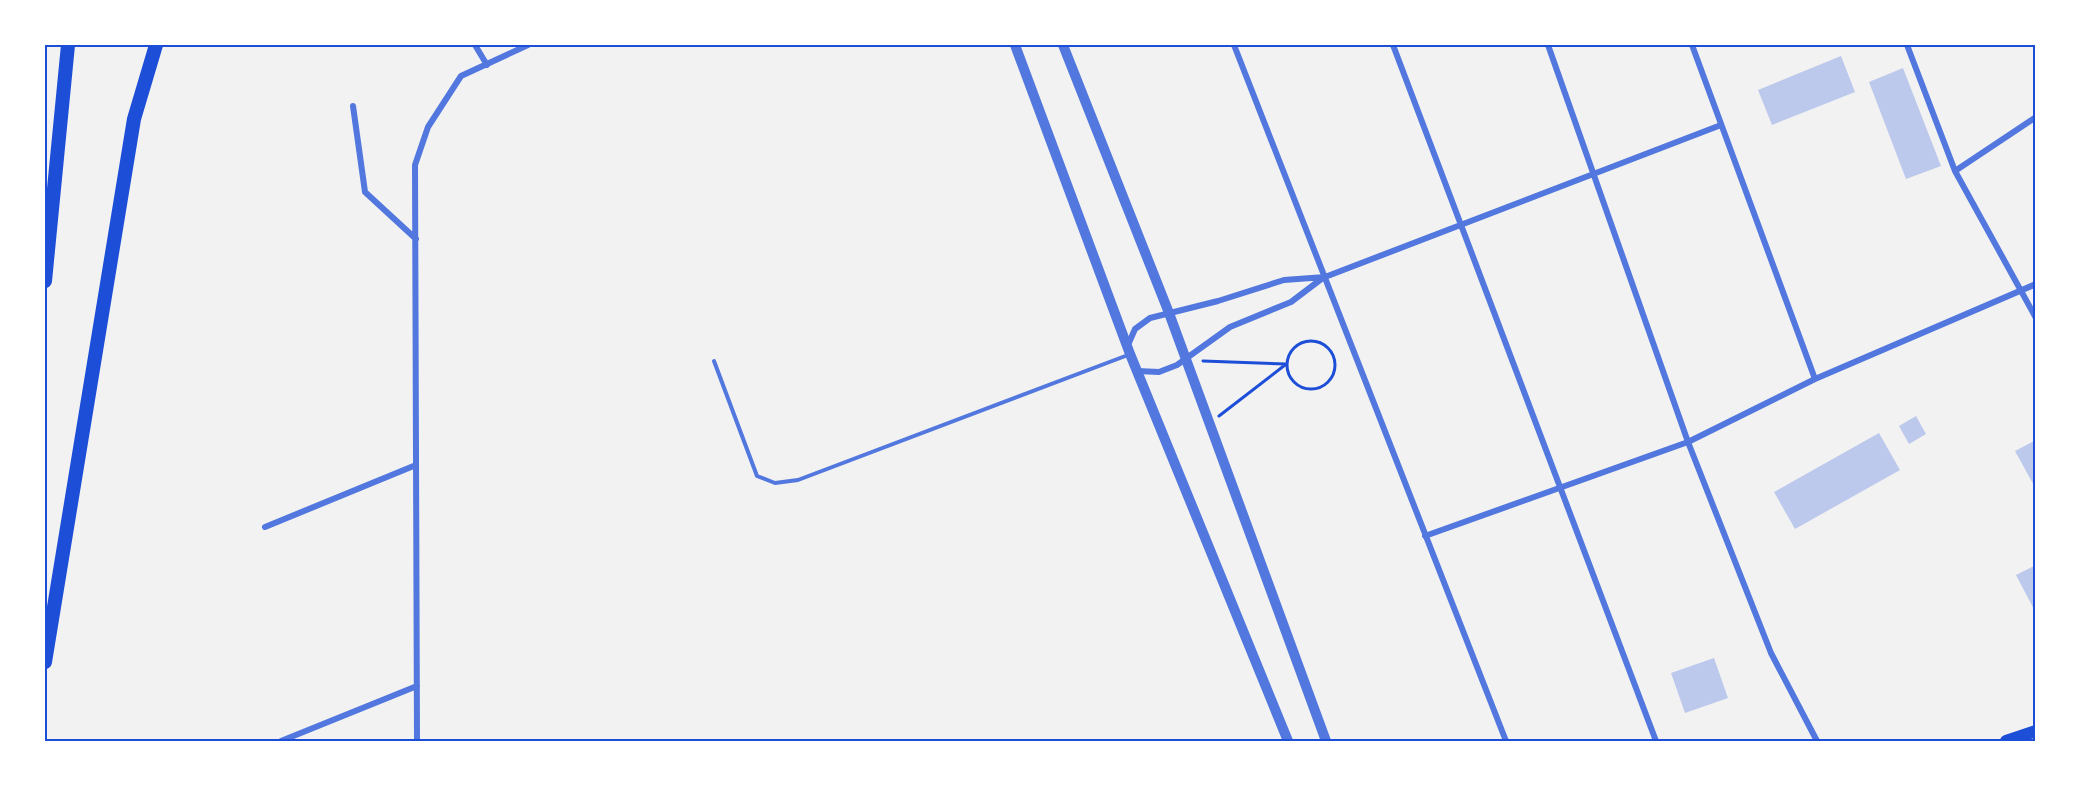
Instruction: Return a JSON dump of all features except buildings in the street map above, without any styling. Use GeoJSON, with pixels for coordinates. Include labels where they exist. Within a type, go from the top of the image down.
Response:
{"type":"FeatureCollection","features":[{"type":"Feature","properties":{"kind":"highway"},"geometry":{"type":"LineString","coordinates":[[45,281],[68,45]]}},
{"type":"Feature","properties":{"kind":"highway"},"geometry":{"type":"LineString","coordinates":[[45,662],[134,119],[156,45]]}},
{"type":"Feature","properties":{"kind":"main road"},"geometry":{"type":"LineString","coordinates":[[2006,741],[2036,731]]}},
{"type":"Feature","properties":{"kind":"street"},"geometry":{"type":"LineString","coordinates":[[475,45],[487,64]]}},
{"type":"Feature","properties":{"kind":"street"},"geometry":{"type":"LineString","coordinates":[[417,741],[416,165],[428,127],[462,76],[528,45]]}},
{"type":"Feature","properties":{"kind":"street"},"geometry":{"type":"LineString","coordinates":[[1015,45],[1137,372],[1288,741]]}},
{"type":"Feature","properties":{"kind":"street"},"geometry":{"type":"LineString","coordinates":[[1063,45],[1169,313],[1326,741]]}},
{"type":"Feature","properties":{"kind":"street"},"geometry":{"type":"LineString","coordinates":[[1234,45],[1506,741]]}},
{"type":"Feature","properties":{"kind":"street"},"geometry":{"type":"LineString","coordinates":[[1393,45],[1656,741]]}},
{"type":"Feature","properties":{"kind":"street"},"geometry":{"type":"LineString","coordinates":[[1548,45],[1688,442],[1771,653],[1816,741]]}},
{"type":"Feature","properties":{"kind":"street"},"geometry":{"type":"LineString","coordinates":[[1692,45],[1815,379]]}},
{"type":"Feature","properties":{"kind":"street"},"geometry":{"type":"LineString","coordinates":[[1907,45],[1955,171],[2036,318]]}},
{"type":"Feature","properties":{"kind":"street"},"geometry":{"type":"LineString","coordinates":[[353,106],[365,192],[416,239]]}},
{"type":"Feature","properties":{"kind":"street"},"geometry":{"type":"LineString","coordinates":[[1955,171],[2036,117]]}},
{"type":"Feature","properties":{"kind":"street"},"geometry":{"type":"LineString","coordinates":[[1137,372],[1159,372],[1186,360],[1230,327],[1292,302],[1325,277],[1721,125]]}},
{"type":"Feature","properties":{"kind":"street"},"geometry":{"type":"LineString","coordinates":[[1129,350],[1130,337],[1142,323],[1284,280],[1325,277]]}},
{"type":"Feature","properties":{"kind":"street"},"geometry":{"type":"LineString","coordinates":[[1425,536],[1688,442],[1815,379],[2036,284]]}},
{"type":"Feature","properties":{"kind":"street"},"geometry":{"type":"LineString","coordinates":[[265,527],[416,465]]}},
{"type":"Feature","properties":{"kind":"street"},"geometry":{"type":"LineString","coordinates":[[281,741],[417,686]]}},
{"type":"Feature","properties":{"kind":"lane"},"geometry":{"type":"LineString","coordinates":[[714,362],[757,476],[776,483],[798,480],[1129,350]]}},
{"type":"Feature","properties":{"kind":"path"},"geometry":{"type":"LineString","coordinates":[[1209,424],[1287,364],[1292,349],[1306,341],[1314,340],[1328,347],[1335,362],[1332,377],[1320,388],[1312,389],[1304,388],[1291,379],[1287,364]]}},
{"type":"Feature","properties":{"kind":"path"},"geometry":{"type":"LineString","coordinates":[[1186,360],[1287,364]]}}]}
